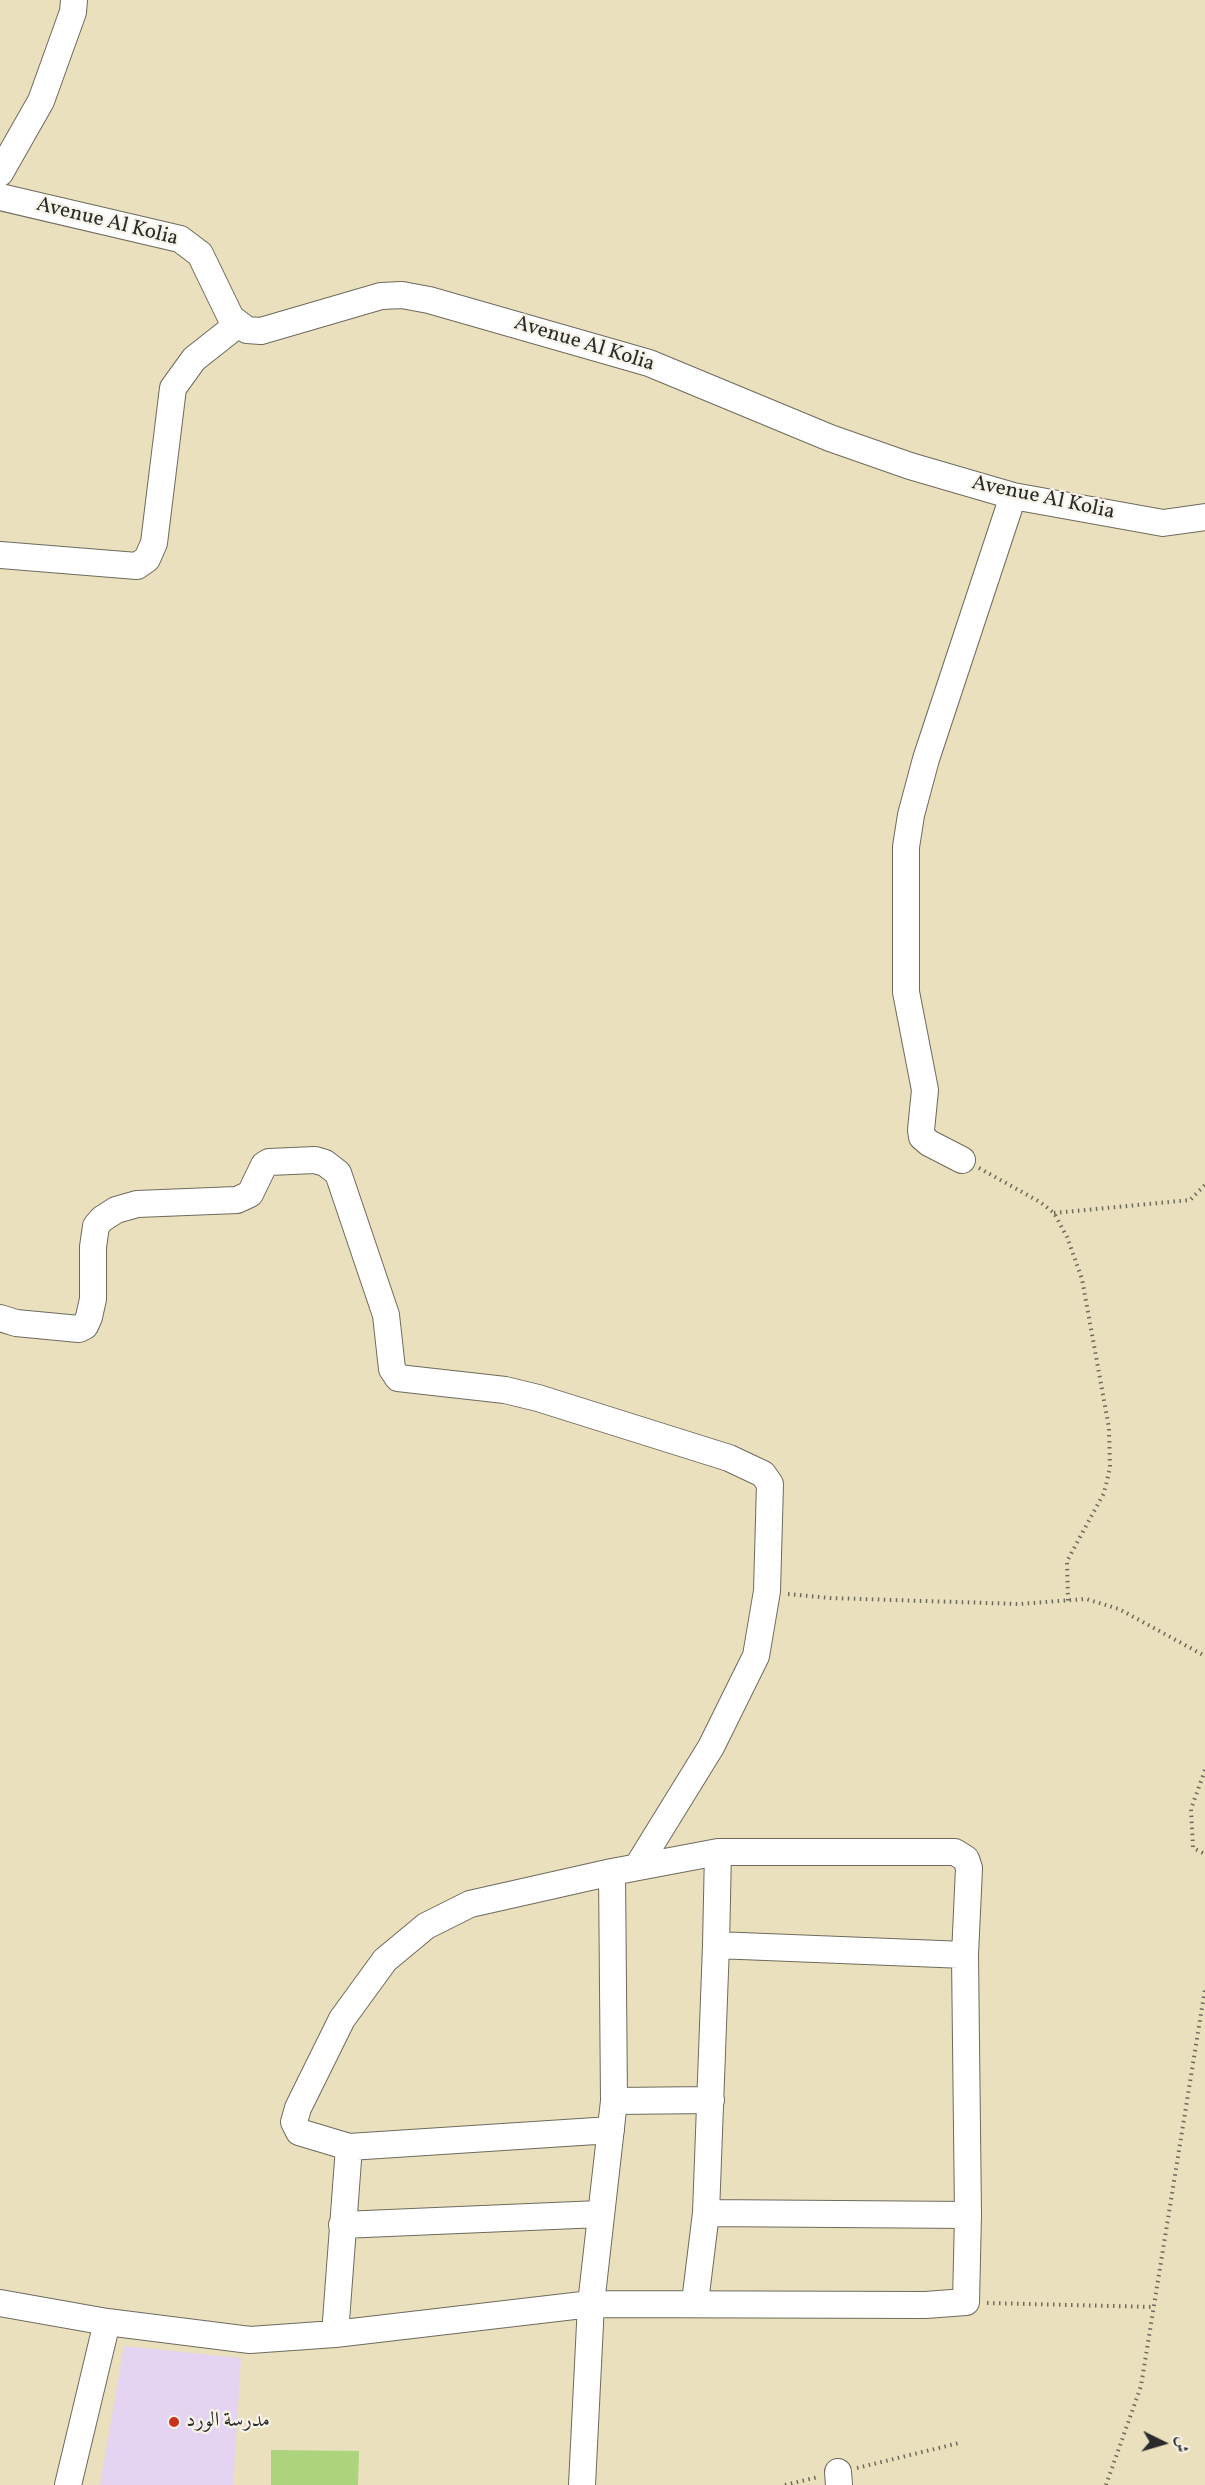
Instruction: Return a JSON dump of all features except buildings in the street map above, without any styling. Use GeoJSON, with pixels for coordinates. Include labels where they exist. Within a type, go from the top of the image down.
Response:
{"type":"FeatureCollection","features":[{"type":"Feature","properties":{"kind":"street"},"geometry":{"type":"LineString","coordinates":[[0,173],[41,101],[73,12],[74,0]]}},
{"type":"Feature","properties":{"kind":"street","name":"Avenue Al Kolia"},"geometry":{"type":"LineString","coordinates":[[0,197],[180,239],[200,254],[231,318],[237,325],[247,330],[261,331],[381,296],[402,295],[429,300],[649,363],[830,438],[910,466],[1013,496],[1163,523],[1205,517]]}},
{"type":"Feature","properties":{"kind":"street"},"geometry":{"type":"LineString","coordinates":[[0,555],[137,567],[147,560],[154,543],[173,388],[194,359],[237,325]]}},
{"type":"Feature","properties":{"kind":"street"},"geometry":{"type":"LineString","coordinates":[[962,1160],[922,1137],[925,1090],[906,992],[906,847],[911,814],[926,759],[1013,496]]}},
{"type":"Feature","properties":{"kind":"street"},"geometry":{"type":"LineString","coordinates":[[0,1318],[36,1326],[79,1329],[85,1326],[93,1299],[93,1247],[96,1226],[116,1210],[137,1204],[237,1200],[250,1194],[264,1166],[269,1162],[304,1160],[325,1163],[338,1173],[386,1315],[392,1369],[395,1375],[406,1379],[505,1390],[538,1398],[729,1458],[754,1469],[770,1484],[767,1591],[756,1656],[711,1747],[624,1870],[614,2101],[591,2304],[582,2485]]}},
{"type":"Feature","properties":{"kind":"street"},"geometry":{"type":"LineString","coordinates":[[695,2302],[706,2213],[718,1852]]}},
{"type":"Feature","properties":{"kind":"street"},"geometry":{"type":"LineString","coordinates":[[0,2303],[107,2322],[250,2340],[335,2334],[591,2304],[695,2302],[925,2305],[966,2302],[968,2215],[965,1955],[969,1868],[966,1860],[955,1852],[718,1852],[470,1904],[426,1926],[385,1960],[342,2019],[298,2108],[294,2122],[299,2132],[349,2147],[610,2130]]}},
{"type":"Feature","properties":{"kind":"street"},"geometry":{"type":"LineString","coordinates":[[716,1945],[965,1955]]}},
{"type":"Feature","properties":{"kind":"street"},"geometry":{"type":"LineString","coordinates":[[614,2101],[711,2100]]}},
{"type":"Feature","properties":{"kind":"street"},"geometry":{"type":"LineString","coordinates":[[335,2334],[349,2147]]}},
{"type":"Feature","properties":{"kind":"street"},"geometry":{"type":"LineString","coordinates":[[706,2213],[968,2215]]}},
{"type":"Feature","properties":{"kind":"street"},"geometry":{"type":"LineString","coordinates":[[342,2225],[600,2214]]}},
{"type":"Feature","properties":{"kind":"street"},"geometry":{"type":"LineString","coordinates":[[68,2485],[107,2322]]}},
{"type":"Feature","properties":{"kind":"path"},"geometry":{"type":"LineString","coordinates":[[962,1160],[1040,1202],[1054,1213],[1067,1237],[1082,1279],[1109,1428],[1110,1468],[1104,1492],[1067,1561],[1068,1601]]}},
{"type":"Feature","properties":{"kind":"path"},"geometry":{"type":"LineString","coordinates":[[1054,1213],[1190,1200],[1205,1185]]}},
{"type":"Feature","properties":{"kind":"path"},"geometry":{"type":"LineString","coordinates":[[767,1591],[830,1598],[1019,1604],[1086,1599],[1119,1609],[1205,1656]]}},
{"type":"Feature","properties":{"kind":"path"},"geometry":{"type":"LineString","coordinates":[[1205,1770],[1191,1809],[1193,1848],[1205,1854]]}},
{"type":"Feature","properties":{"kind":"path"},"geometry":{"type":"LineString","coordinates":[[1106,2485],[1141,2386],[1205,1989]]}},
{"type":"Feature","properties":{"kind":"path"},"geometry":{"type":"LineString","coordinates":[[966,2302],[1155,2307]]}},
{"type":"Feature","properties":{"kind":"path"},"geometry":{"type":"LineString","coordinates":[[785,2485],[839,2479],[958,2443]]}},
{"type":"Feature","properties":{"kind":"shaded area","name":"مدرسة الورد"},"geometry":{"type":"Polygon","coordinates":[[[124,2346],[241,2358],[233,2485],[100,2485],[124,2346]]]}},
{"type":"Feature","properties":{"kind":"green space"},"geometry":{"type":"Polygon","coordinates":[[[271,2450],[359,2451],[358,2485],[271,2485],[271,2450]]]}},
{"type":"Feature","properties":{"kind":"place","name":"مدرسة الورد"},"geometry":{"type":"Point","coordinates":[174,2422]}}]}
